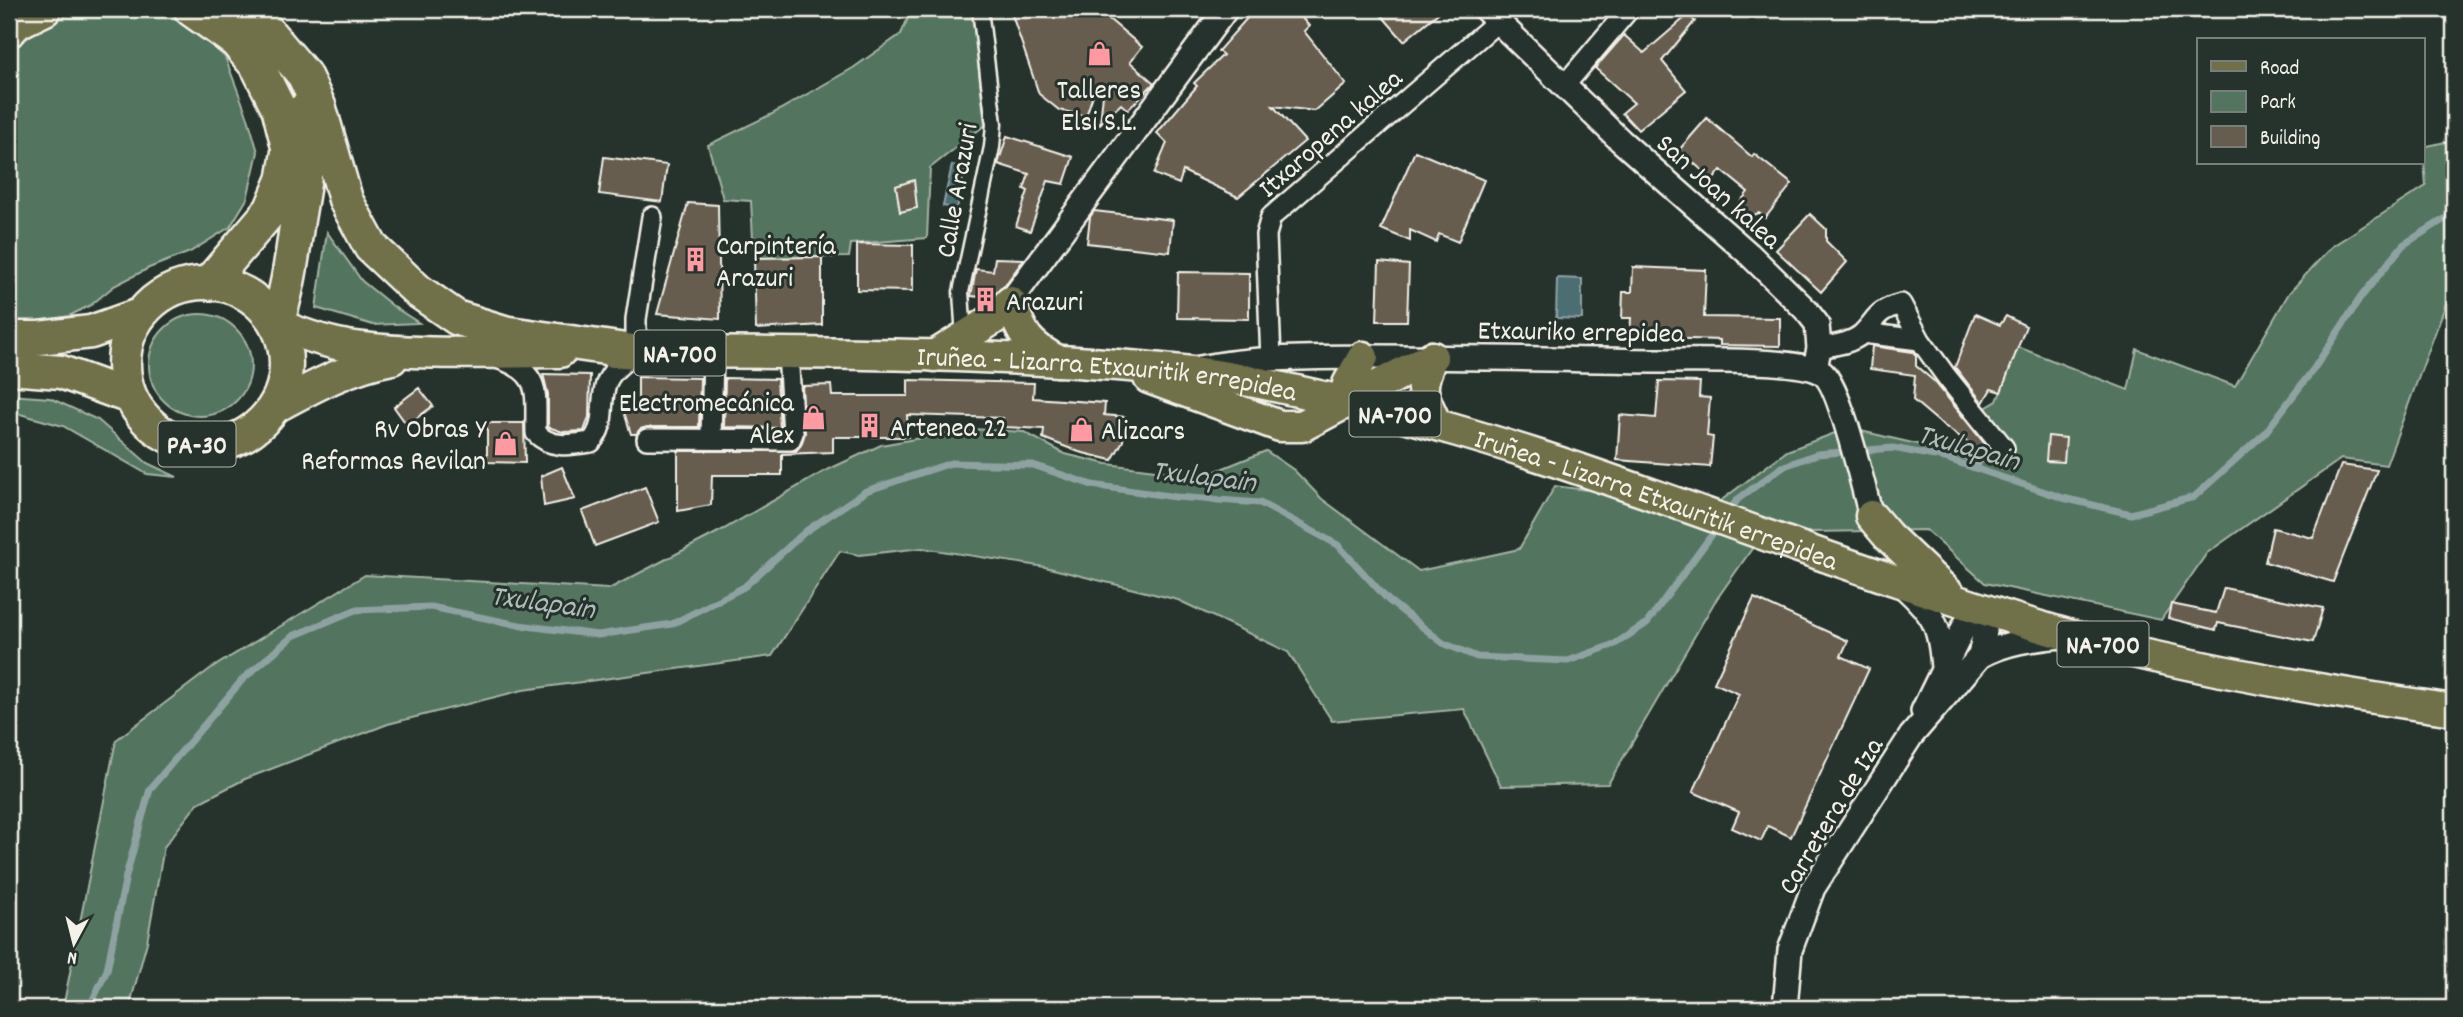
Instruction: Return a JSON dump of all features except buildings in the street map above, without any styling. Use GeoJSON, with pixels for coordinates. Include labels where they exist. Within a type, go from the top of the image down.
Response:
{"type":"FeatureCollection","features":[{"type":"Feature","properties":{"kind":"highway"},"geometry":{"type":"LineString","coordinates":[[9,30],[44,9]]}},
{"type":"Feature","properties":{"kind":"highway"},"geometry":{"type":"LineString","coordinates":[[191,9],[236,41],[258,67],[279,109],[289,149],[284,178],[271,210],[209,283]]}},
{"type":"Feature","properties":{"kind":"highway"},"geometry":{"type":"LineString","coordinates":[[239,9],[265,29],[304,75],[319,107],[346,201],[371,247],[418,291],[457,318],[506,333],[636,352]]}},
{"type":"Feature","properties":{"kind":"highway"},"geometry":{"type":"LineString","coordinates":[[265,29],[299,87],[307,124],[308,153],[285,300],[276,324]]}},
{"type":"Feature","properties":{"kind":"highway","name":"PA-30"},"geometry":{"type":"LineString","coordinates":[[209,283],[229,286],[247,294],[262,306],[276,324],[285,350],[285,376],[281,393],[258,425],[243,435],[222,443],[195,444],[174,439],[144,419],[130,397],[123,372],[124,351],[129,332],[139,314],[152,301],[177,287],[209,283]]}},
{"type":"Feature","properties":{"kind":"highway","name":"PA-30"},"geometry":{"type":"LineString","coordinates":[[9,338],[39,338],[91,332],[139,314]]}},
{"type":"Feature","properties":{"kind":"highway","name":"PA-30"},"geometry":{"type":"LineString","coordinates":[[9,368],[61,372],[130,397]]}},
{"type":"Feature","properties":{"kind":"main road"},"geometry":{"type":"LineString","coordinates":[[933,356],[964,338],[1002,310]]}},
{"type":"Feature","properties":{"kind":"main road"},"geometry":{"type":"LineString","coordinates":[[1000,359],[992,326],[1002,310]]}},
{"type":"Feature","properties":{"kind":"main road"},"geometry":{"type":"LineString","coordinates":[[1002,310],[1039,351],[1060,361]]}},
{"type":"Feature","properties":{"kind":"main road","name":"Iruñea - Lizarra Etxauritik errepidea"},"geometry":{"type":"LineString","coordinates":[[276,324],[301,334],[352,347],[427,352],[933,356],[1060,361],[1186,371],[1261,383],[1437,424],[1668,500],[1898,582],[2070,635],[2154,657],[2338,693],[2454,710]]}},
{"type":"Feature","properties":{"kind":"main road","name":"Iruñea - Lizarra Etxauritik errepidea"},"geometry":{"type":"LineString","coordinates":[[272,409],[357,366],[427,352]]}},
{"type":"Feature","properties":{"kind":"main road"},"geometry":{"type":"LineString","coordinates":[[1345,401],[1348,384],[1363,357]]}},
{"type":"Feature","properties":{"kind":"main road"},"geometry":{"type":"LineString","coordinates":[[1112,365],[1280,426],[1302,426],[1432,357]]}},
{"type":"Feature","properties":{"kind":"main road"},"geometry":{"type":"LineString","coordinates":[[1432,357],[1424,376],[1422,392],[1437,424]]}},
{"type":"Feature","properties":{"kind":"main road"},"geometry":{"type":"LineString","coordinates":[[1867,570],[1868,507]]}},
{"type":"Feature","properties":{"kind":"main road"},"geometry":{"type":"LineString","coordinates":[[1868,507],[1888,536],[1969,604]]}},
{"type":"Feature","properties":{"kind":"street","name":"Calle Arazuri"},"geometry":{"type":"LineString","coordinates":[[964,338],[961,292],[995,124],[980,9]]}},
{"type":"Feature","properties":{"kind":"street"},"geometry":{"type":"LineString","coordinates":[[1002,310],[1226,9]]}},
{"type":"Feature","properties":{"kind":"street"},"geometry":{"type":"LineString","coordinates":[[1564,86],[1629,9]]}},
{"type":"Feature","properties":{"kind":"street","name":"San Joan kalea"},"geometry":{"type":"LineString","coordinates":[[1491,15],[1621,141],[1749,254],[1806,310],[1816,324],[1817,359]]}},
{"type":"Feature","properties":{"kind":"street","name":"Itxaropena kalea"},"geometry":{"type":"LineString","coordinates":[[1271,359],[1266,235],[1271,216],[1491,15]]}},
{"type":"Feature","properties":{"kind":"street"},"geometry":{"type":"LineString","coordinates":[[479,352],[516,364],[529,374],[535,386],[536,433],[544,442],[566,445],[591,442],[599,433],[606,385],[612,374],[636,352],[636,319],[652,217]]}},
{"type":"Feature","properties":{"kind":"street"},"geometry":{"type":"LineString","coordinates":[[1868,507],[1848,428],[1817,359],[1863,333],[1870,322],[1887,308],[1901,304],[1920,340],[2004,448]]}},
{"type":"Feature","properties":{"kind":"street"},"geometry":{"type":"LineString","coordinates":[[1863,333],[1920,340]]}},
{"type":"Feature","properties":{"kind":"street"},"geometry":{"type":"LineString","coordinates":[[711,439],[713,353]]}},
{"type":"Feature","properties":{"kind":"street"},"geometry":{"type":"LineString","coordinates":[[647,439],[790,440],[793,433],[788,353]]}},
{"type":"Feature","properties":{"kind":"street","name":"Etxauriko errepidea"},"geometry":{"type":"LineString","coordinates":[[1186,371],[1227,362],[1363,357],[1751,362],[1817,359]]}},
{"type":"Feature","properties":{"kind":"street"},"geometry":{"type":"LineString","coordinates":[[1898,582],[1923,604],[1934,620],[1941,639],[1943,669]]}},
{"type":"Feature","properties":{"kind":"street"},"geometry":{"type":"LineString","coordinates":[[1969,604],[1985,631],[1980,656]]}},
{"type":"Feature","properties":{"kind":"street","name":"Carretera de Iza"},"geometry":{"type":"LineString","coordinates":[[1785,1008],[1790,950],[1813,888],[1911,736],[1965,625],[1969,604]]}},
{"type":"Feature","properties":{"kind":"street"},"geometry":{"type":"LineString","coordinates":[[1980,656],[1997,647],[2025,640],[2070,635]]}},
{"type":"Feature","properties":{"kind":"street","name":"Carretera de Iza"},"geometry":{"type":"LineString","coordinates":[[1911,736],[1980,656]]}},
{"type":"Feature","properties":{"kind":"green space"},"geometry":{"type":"Polygon","coordinates":[[[79,9],[145,9],[170,12],[193,29],[225,57],[258,152],[247,199],[230,227],[190,252],[149,268],[114,286],[91,305],[69,316],[9,327],[9,52],[42,27],[79,9]]]}},
{"type":"Feature","properties":{"kind":"green space"},"geometry":{"type":"Polygon","coordinates":[[[912,9],[972,9],[985,125],[930,168],[927,238],[851,244],[849,257],[754,258],[751,201],[723,199],[708,145],[772,114],[853,68],[901,34],[912,9]]]}},
{"type":"Feature","properties":{"kind":"green space"},"geometry":{"type":"Polygon","coordinates":[[[2454,140],[2454,282],[2386,465],[2341,459],[2207,553],[2161,620],[1985,583],[1926,530],[1763,533],[1714,603],[1608,784],[1501,786],[1464,709],[1332,721],[1288,652],[1178,600],[1045,567],[922,548],[859,555],[840,551],[772,656],[523,690],[388,724],[245,779],[198,803],[164,847],[147,942],[129,1008],[63,1008],[116,740],[210,669],[365,575],[609,589],[724,529],[825,471],[881,445],[972,429],[1024,432],[1065,454],[1107,464],[1171,472],[1211,473],[1266,451],[1294,470],[1322,499],[1419,571],[1519,549],[1555,486],[1668,500],[1719,502],[1787,451],[1848,428],[1947,451],[1979,465],[1994,450],[1977,413],[1997,401],[2018,347],[2128,390],[2137,349],[2235,386],[2289,293],[2331,247],[2426,186],[2424,147],[2454,140]]]}},
{"type":"Feature","properties":{"kind":"green space"},"geometry":{"type":"Polygon","coordinates":[[[327,232],[362,281],[419,323],[373,325],[316,308],[327,232]]]}},
{"type":"Feature","properties":{"kind":"green space"},"geometry":{"type":"Polygon","coordinates":[[[200,314],[229,322],[243,336],[251,365],[243,394],[229,408],[200,416],[171,408],[157,394],[149,365],[157,336],[171,322],[200,314]]]}},
{"type":"Feature","properties":{"kind":"green space"},"geometry":{"type":"Polygon","coordinates":[[[9,395],[50,398],[98,420],[147,463],[177,477],[147,474],[63,426],[9,411],[9,395]]]}},
{"type":"Feature","properties":{"kind":"water"},"geometry":{"type":"Polygon","coordinates":[[[952,165],[965,168],[957,209],[943,206],[952,165]]]}},
{"type":"Feature","properties":{"kind":"water"},"geometry":{"type":"Polygon","coordinates":[[[1557,278],[1582,279],[1582,319],[1556,318],[1557,278]]]}},
{"type":"Feature","properties":{"kind":"waterway","name":"Txulapain"},"geometry":{"type":"LineString","coordinates":[[1728,512],[1738,499],[1782,467],[1817,454],[1893,448],[1945,458],[2063,498],[2131,514],[2194,497],[2265,433],[2315,367],[2361,297],[2403,245],[2454,213]]}},
{"type":"Feature","properties":{"kind":"waterway","name":"Txulapain"},"geometry":{"type":"LineString","coordinates":[[89,1008],[107,970],[126,876],[150,789],[243,679],[293,636],[355,610],[431,607],[519,625],[598,635],[672,624],[744,587],[806,531],[866,491],[951,463],[1033,465],[1092,485],[1176,497],[1260,503],[1338,545],[1388,600],[1443,643],[1477,657],[1568,661],[1615,644],[1647,623],[1719,525]]}},
{"type":"Feature","properties":{"kind":"place","name":"Talleres Elsi S.L."},"geometry":{"type":"Point","coordinates":[1099,54]}},
{"type":"Feature","properties":{"kind":"place","name":"Carpintería Arazuri"},"geometry":{"type":"Point","coordinates":[696,260]}},
{"type":"Feature","properties":{"kind":"place","name":"Arazuri"},"geometry":{"type":"Point","coordinates":[986,300]}},
{"type":"Feature","properties":{"kind":"place","name":"Electromecánica Alex"},"geometry":{"type":"Point","coordinates":[814,417]}},
{"type":"Feature","properties":{"kind":"place","name":"Artenea 22"},"geometry":{"type":"Point","coordinates":[870,426]}},
{"type":"Feature","properties":{"kind":"place","name":"Alizcars"},"geometry":{"type":"Point","coordinates":[1081,429]}},
{"type":"Feature","properties":{"kind":"place","name":"Rv Obras Y Reformas Revilan"},"geometry":{"type":"Point","coordinates":[506,443]}}]}
